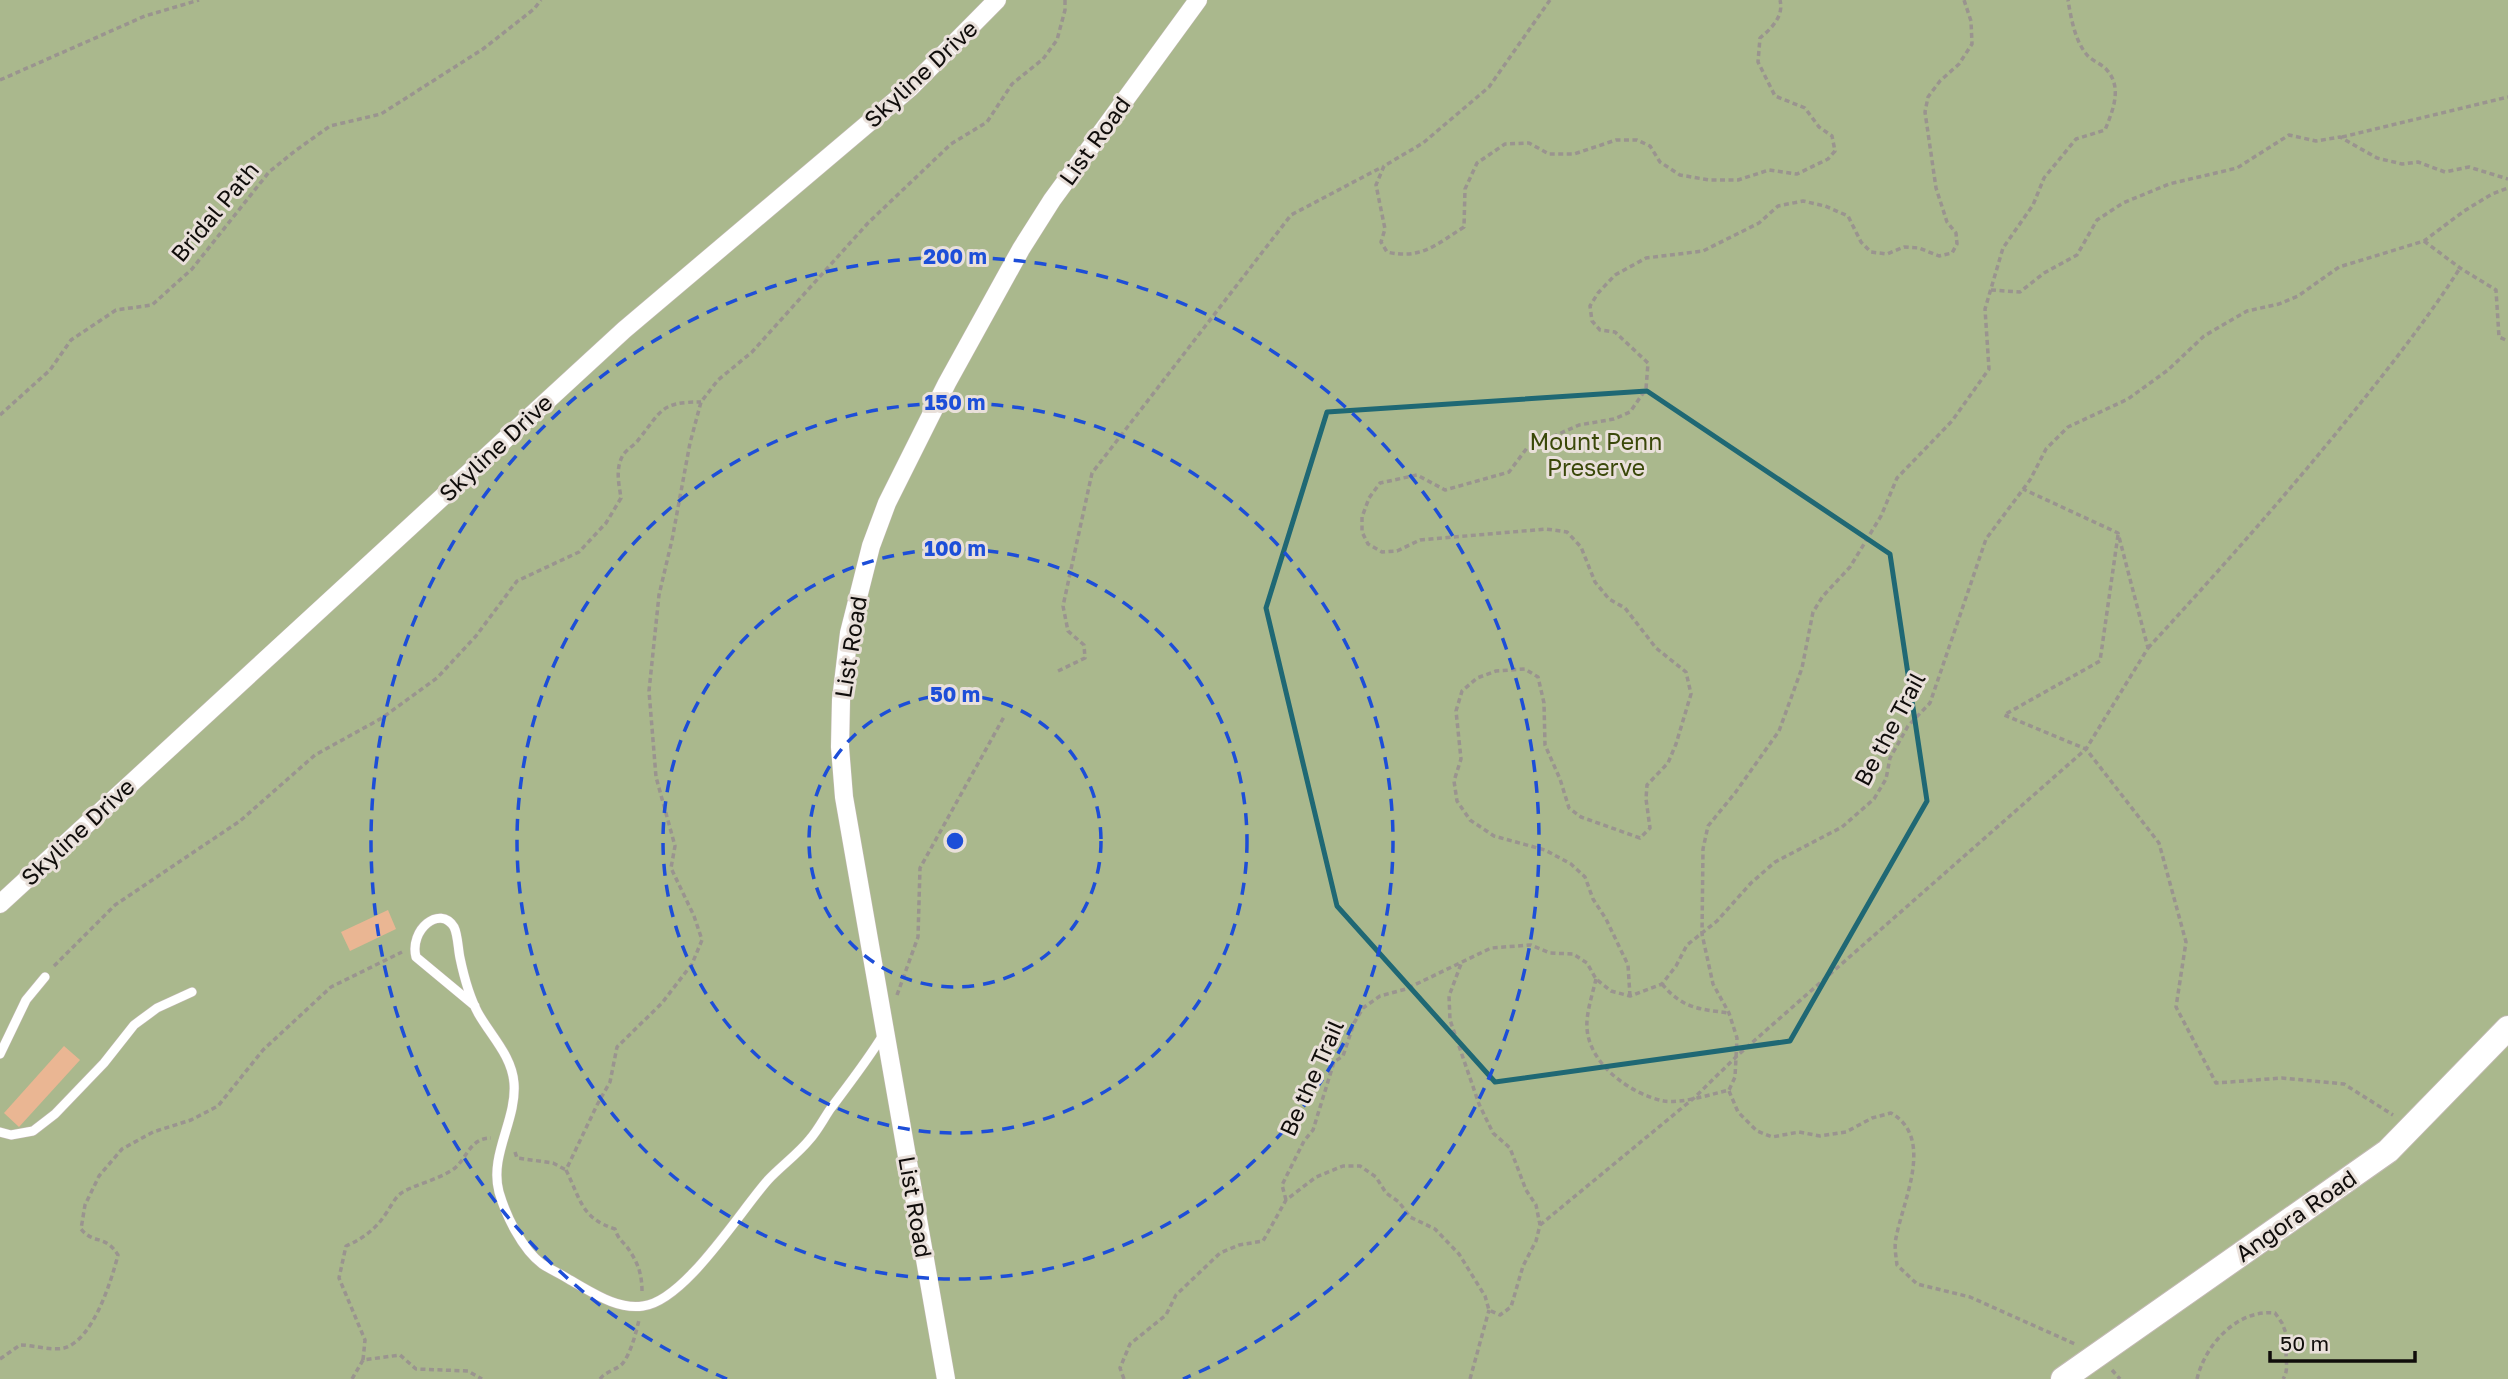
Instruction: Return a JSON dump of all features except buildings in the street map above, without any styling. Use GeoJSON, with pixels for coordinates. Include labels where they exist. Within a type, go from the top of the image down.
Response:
{"type":"FeatureCollection","features":[{"type":"Feature","properties":{"kind":"street","name":"Skyline Drive"},"geometry":{"type":"LineString","coordinates":[[0,904],[624,330],[910,88],[997,0]]}},
{"type":"Feature","properties":{"kind":"street","name":"List Road"},"geometry":{"type":"LineString","coordinates":[[946,1379],[852,855],[844,797],[840,747],[841,700],[849,633],[872,546],[887,503],[919,436],[1021,249],[1052,200],[1198,0]]}},
{"type":"Feature","properties":{"kind":"street","name":"Angora Road"},"geometry":{"type":"LineString","coordinates":[[2063,1379],[2388,1151],[2508,1028]]}},
{"type":"Feature","properties":{"kind":"lane"},"geometry":{"type":"LineString","coordinates":[[475,1006],[416,957],[414,947],[421,927],[429,921],[442,919],[449,921],[455,928],[464,978],[475,1006],[503,1050],[514,1081],[513,1108],[498,1163],[498,1191],[512,1222],[528,1250],[542,1264],[607,1301],[642,1307],[655,1303],[679,1286],[730,1230],[768,1180],[809,1141],[884,1034]]}},
{"type":"Feature","properties":{"kind":"lane"},"geometry":{"type":"LineString","coordinates":[[0,1054],[26,1000],[45,977]]}},
{"type":"Feature","properties":{"kind":"lane"},"geometry":{"type":"LineString","coordinates":[[0,1132],[11,1135],[33,1131],[63,1106],[134,1025],[157,1008],[192,992]]}},
{"type":"Feature","properties":{"kind":"path"},"geometry":{"type":"LineString","coordinates":[[0,80],[145,16],[199,0]]}},
{"type":"Feature","properties":{"kind":"path","name":"Bridal Path"},"geometry":{"type":"LineString","coordinates":[[0,415],[50,370],[71,340],[116,310],[152,305],[192,269],[269,172],[295,151],[330,126],[382,114],[483,49],[534,9],[541,0]]}},
{"type":"Feature","properties":{"kind":"path"},"geometry":{"type":"LineString","coordinates":[[566,1170],[610,1082],[617,1047],[662,1003],[692,964],[702,940],[694,916],[671,868],[675,846],[656,777],[649,691],[659,596],[701,402],[718,380],[752,352],[868,223],[951,144],[987,122],[1012,84],[1043,59],[1057,40],[1065,0]]}},
{"type":"Feature","properties":{"kind":"path"},"geometry":{"type":"LineString","coordinates":[[1058,671],[1085,658],[1084,645],[1068,631],[1063,606],[1093,472],[1291,215],[1423,143],[1489,87],[1550,0]]}},
{"type":"Feature","properties":{"kind":"path"},"geometry":{"type":"LineString","coordinates":[[1384,166],[1376,185],[1385,229],[1381,242],[1387,252],[1403,256],[1422,252],[1464,227],[1465,189],[1477,163],[1505,144],[1529,143],[1549,154],[1574,154],[1616,140],[1637,140],[1650,146],[1660,162],[1680,175],[1709,180],[1738,180],[1769,170],[1797,174],[1828,159],[1835,151],[1832,136],[1819,127],[1805,108],[1775,96],[1758,62],[1760,38],[1774,26],[1782,5],[1780,0]]}},
{"type":"Feature","properties":{"kind":"path"},"geometry":{"type":"LineString","coordinates":[[1729,1013],[1690,1007],[1674,999],[1662,984],[1630,996],[1628,965],[1606,919],[1593,899],[1585,877],[1571,864],[1545,850],[1494,836],[1470,820],[1457,801],[1454,781],[1461,759],[1455,711],[1462,691],[1477,678],[1496,671],[1525,670],[1538,677],[1544,703],[1545,745],[1569,808],[1581,817],[1640,838],[1650,828],[1647,785],[1668,763],[1691,694],[1686,672],[1656,648],[1625,608],[1609,599],[1595,582],[1581,547],[1567,532],[1546,528],[1420,540],[1397,551],[1382,552],[1368,544],[1362,532],[1363,517],[1369,498],[1380,483],[1417,475],[1445,490],[1468,484],[1509,472],[1527,448],[1579,425],[1614,419],[1630,412],[1646,389],[1648,363],[1615,332],[1600,330],[1592,321],[1590,306],[1615,275],[1646,258],[1703,251],[1759,223],[1778,206],[1803,201],[1825,206],[1847,216],[1861,242],[1871,252],[1887,254],[1904,247],[1919,248],[1939,256],[1952,253],[1957,244],[1956,233],[1947,222],[1936,188],[1925,112],[1928,97],[1940,81],[1959,64],[1972,44],[1971,21],[1964,0]]}},
{"type":"Feature","properties":{"kind":"path"},"geometry":{"type":"LineString","coordinates":[[1596,979],[1586,1023],[1593,1052],[1615,1078],[1666,1101],[1728,1090],[1735,1077],[1737,1038],[1729,1013],[1713,984],[1702,934],[1703,849],[1708,826],[1779,731],[1802,668],[1813,612],[1823,596],[1850,567],[1881,516],[1896,478],[1952,421],[1989,369],[1985,309],[2003,248],[2033,205],[2044,177],[2076,139],[2105,130],[2115,103],[2114,79],[2104,67],[2088,56],[2071,23],[2068,0]]}},
{"type":"Feature","properties":{"kind":"path"},"geometry":{"type":"LineString","coordinates":[[1991,290],[2020,292],[2044,273],[2077,256],[2097,220],[2123,203],[2168,184],[2237,168],[2289,135],[2316,141],[2340,137],[2508,97]]}},
{"type":"Feature","properties":{"kind":"path"},"geometry":{"type":"LineString","coordinates":[[2340,137],[2378,158],[2402,163],[2418,162],[2445,172],[2469,167],[2508,179]]}},
{"type":"Feature","properties":{"kind":"path","name":"Be the Trail"},"geometry":{"type":"LineString","coordinates":[[1662,984],[1676,966],[1686,945],[1702,934],[1775,862],[1842,827],[1874,799],[1886,779],[1890,758],[1908,726],[1930,703],[1986,539],[2023,489],[2046,449],[2068,427],[2128,399],[2168,370],[2204,336],[2247,311],[2279,304],[2298,296],[2339,267],[2424,241],[2464,211],[2508,188]]}},
{"type":"Feature","properties":{"kind":"path"},"geometry":{"type":"LineString","coordinates":[[2424,241],[2496,290],[2499,337],[2508,341]]}},
{"type":"Feature","properties":{"kind":"path"},"geometry":{"type":"LineString","coordinates":[[1540,1225],[1694,1098],[1738,1055],[2086,749],[2148,649],[2320,453],[2427,319],[2460,268]]}},
{"type":"Feature","properties":{"kind":"path"},"geometry":{"type":"LineString","coordinates":[[45,977],[75,943],[115,905],[240,821],[315,755],[382,718],[437,678],[476,636],[517,581],[579,552],[606,523],[621,498],[617,473],[623,454],[638,442],[656,415],[676,402],[701,402]]}},
{"type":"Feature","properties":{"kind":"path"},"geometry":{"type":"LineString","coordinates":[[2023,489],[2118,533]]}},
{"type":"Feature","properties":{"kind":"path"},"geometry":{"type":"LineString","coordinates":[[2118,533],[2148,649]]}},
{"type":"Feature","properties":{"kind":"path"},"geometry":{"type":"LineString","coordinates":[[2118,533],[2100,661],[2004,715],[2086,749],[2159,843],[2186,942],[2176,1007],[2216,1083],[2282,1078],[2344,1084],[2411,1127]]}},
{"type":"Feature","properties":{"kind":"path"},"geometry":{"type":"LineString","coordinates":[[897,997],[918,937],[920,868],[1005,715]]}},
{"type":"Feature","properties":{"kind":"path","name":"Be the Trail"},"geometry":{"type":"LineString","coordinates":[[1286,1200],[1282,1185],[1304,1141],[1313,1130],[1334,1062],[1343,1056],[1354,1023],[1363,1008],[1380,996],[1406,989],[1491,948],[1531,945],[1550,953],[1573,954],[1587,963],[1596,979],[1611,991],[1630,996]]}},
{"type":"Feature","properties":{"kind":"path"},"geometry":{"type":"LineString","coordinates":[[0,1359],[20,1345],[61,1349],[76,1343],[91,1324],[111,1280],[118,1255],[111,1244],[88,1237],[81,1229],[85,1205],[99,1176],[122,1149],[153,1132],[191,1120],[218,1106],[263,1050],[331,988],[414,947]]}},
{"type":"Feature","properties":{"kind":"path"},"geometry":{"type":"LineString","coordinates":[[1461,964],[1449,996],[1450,1020],[1479,1104],[1493,1133],[1510,1148],[1525,1190],[1536,1205],[1540,1225],[1536,1241],[1523,1266],[1511,1307],[1500,1314],[1489,1310]]}},
{"type":"Feature","properties":{"kind":"path"},"geometry":{"type":"LineString","coordinates":[[1728,1090],[1738,1112],[1757,1131],[1772,1137],[1799,1132],[1820,1136],[1846,1132],[1872,1118],[1891,1113],[1903,1120],[1913,1140],[1913,1172],[1895,1241],[1897,1265],[1917,1284],[1970,1297],[2098,1354]]}},
{"type":"Feature","properties":{"kind":"path"},"geometry":{"type":"LineString","coordinates":[[352,1379],[363,1360],[365,1340],[339,1278],[346,1246],[364,1238],[380,1222],[401,1193],[429,1183],[456,1167],[467,1149],[486,1138],[504,1139],[513,1143],[517,1157],[553,1163],[566,1170],[584,1209],[597,1223],[615,1229],[619,1241],[630,1250],[642,1277],[642,1307],[637,1332],[623,1364],[602,1375],[600,1379]]}},
{"type":"Feature","properties":{"kind":"path"},"geometry":{"type":"LineString","coordinates":[[1124,1379],[1121,1368],[1130,1345],[1166,1315],[1176,1295],[1220,1253],[1239,1245],[1263,1241],[1286,1200],[1316,1177],[1343,1166],[1360,1166],[1376,1177],[1386,1193],[1399,1202],[1410,1217],[1435,1229],[1459,1254],[1485,1296],[1489,1310],[1470,1379]]}},
{"type":"Feature","properties":{"kind":"path"},"geometry":{"type":"LineString","coordinates":[[2197,1379],[2203,1360],[2219,1339],[2250,1314],[2265,1312],[2274,1313],[2289,1341],[2284,1350],[2286,1374],[2283,1379]]}},
{"type":"Feature","properties":{"kind":"path"},"geometry":{"type":"LineString","coordinates":[[363,1360],[400,1355],[416,1369],[468,1371],[482,1379]]}},
{"type":"Feature","properties":{"kind":"highlighted area"},"geometry":{"type":"Polygon","coordinates":[[[1647,391],[1890,554],[1927,801],[1790,1041],[1495,1082],[1337,906],[1266,608],[1327,412],[1647,391]]]}},
{"type":"Feature","properties":{"kind":"green space","name":"Mount Penn Preserve"},"geometry":{"type":"Polygon","coordinates":[[[0,0],[2508,0],[2508,1379],[0,1379],[0,0]]]}}]}
